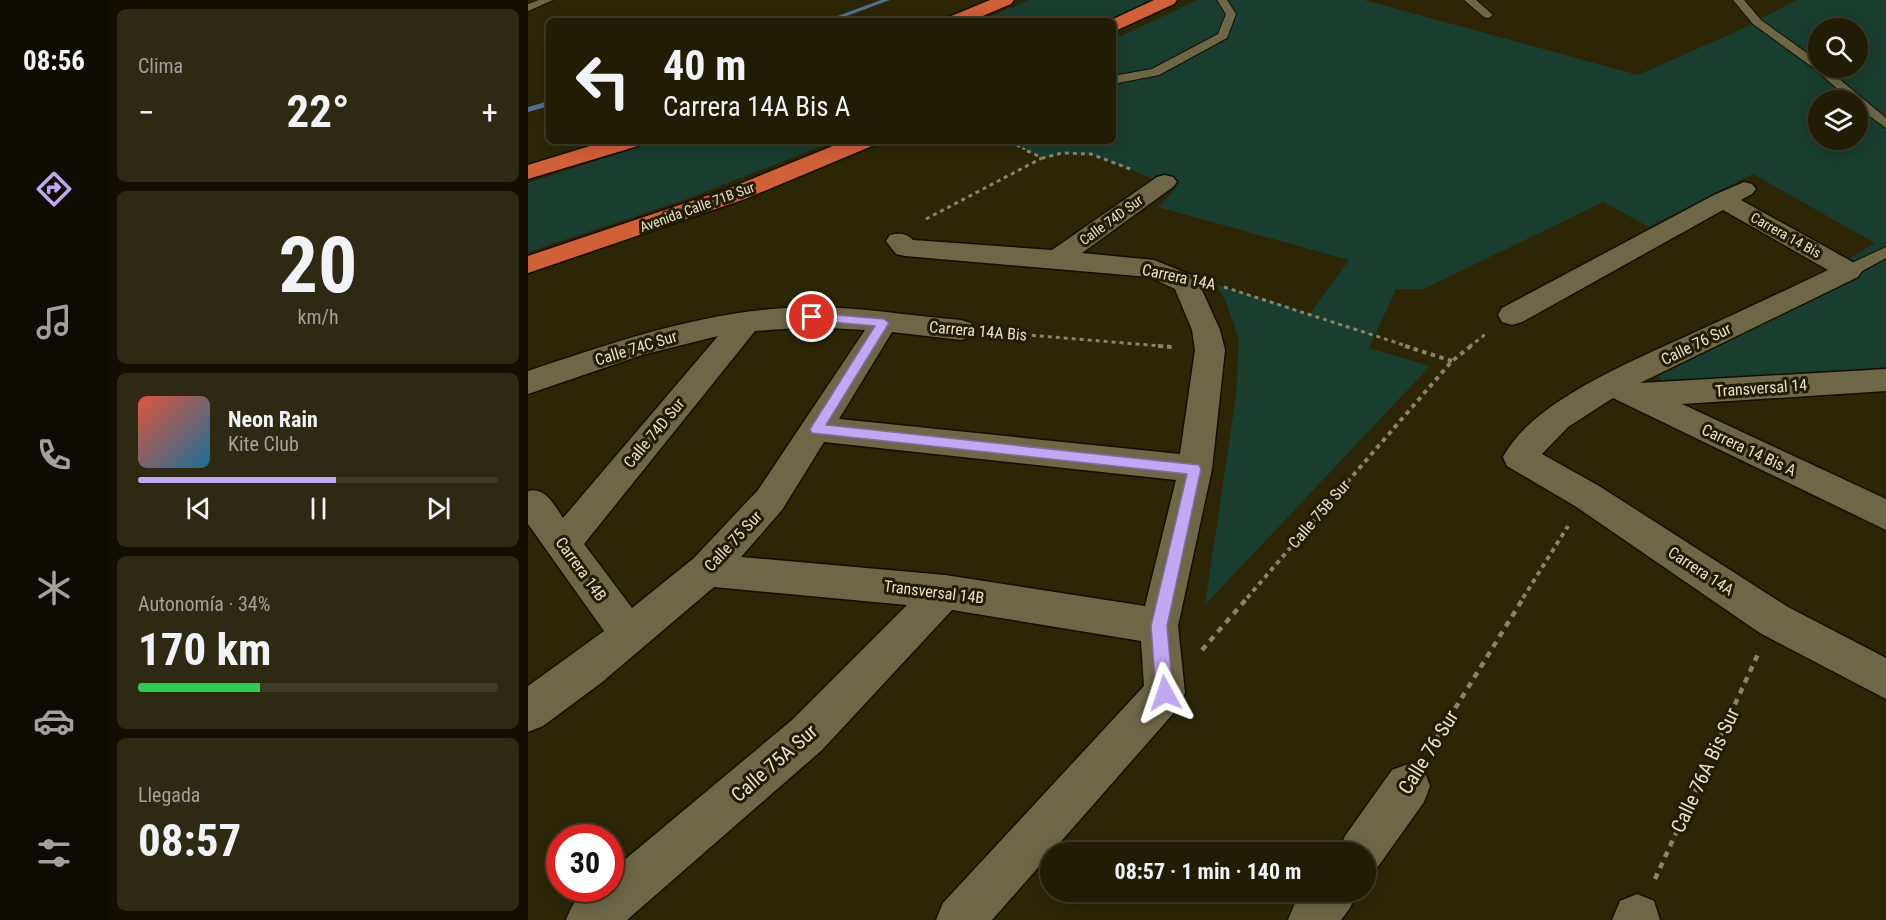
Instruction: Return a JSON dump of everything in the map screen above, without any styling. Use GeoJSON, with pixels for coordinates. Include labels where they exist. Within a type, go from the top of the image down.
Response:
{"type":"FeatureCollection","features":[{"type":"Feature","properties":{"kind":"highway"},"geometry":{"type":"LineString","coordinates":[[962,18],[1005,0]]}},
{"type":"Feature","properties":{"kind":"highway"},"geometry":{"type":"LineString","coordinates":[[1116,25],[1168,0]]}},
{"type":"Feature","properties":{"kind":"highway"},"geometry":{"type":"LineString","coordinates":[[528,172],[620,144]]}},
{"type":"Feature","properties":{"kind":"highway","name":"Avenida Calle 71B Sur"},"geometry":{"type":"LineString","coordinates":[[528,265],[736,194],[857,144]]}},
{"type":"Feature","properties":{"kind":"street","name":"Calle 74D Sur"},"geometry":{"type":"LineString","coordinates":[[1057,259],[1165,182]]}},
{"type":"Feature","properties":{"kind":"street","name":"Carrera 14 Bis"},"geometry":{"type":"LineString","coordinates":[[1512,315],[1734,194],[1849,271]]}},
{"type":"Feature","properties":{"kind":"street","name":"Carrera 14A"},"geometry":{"type":"LineString","coordinates":[[899,241],[905,248],[1057,259],[1154,269]]}},
{"type":"Feature","properties":{"kind":"street"},"geometry":{"type":"LineString","coordinates":[[960,920],[1165,693],[1159,626],[1195,469],[1210,350],[1206,330],[1186,283],[1154,269]]}},
{"type":"Feature","properties":{"kind":"street","name":"Calle 76 Sur"},"geometry":{"type":"LineString","coordinates":[[1519,457],[1557,418],[1624,390],[1849,271]]}},
{"type":"Feature","properties":{"kind":"street","name":"Carrera 14A Bis"},"geometry":{"type":"LineString","coordinates":[[746,322],[812,317],[961,330]]}},
{"type":"Feature","properties":{"kind":"street","name":"Calle 74D Sur"},"geometry":{"type":"LineString","coordinates":[[563,543],[746,322]]}},
{"type":"Feature","properties":{"kind":"street","name":"Calle 74C Sur"},"geometry":{"type":"LineString","coordinates":[[528,383],[640,344],[746,322]]}},
{"type":"Feature","properties":{"kind":"street","name":"Calle 75 Sur"},"geometry":{"type":"LineString","coordinates":[[528,711],[587,669],[707,570],[770,500],[884,323]]}},
{"type":"Feature","properties":{"kind":"street","name":"Transversal 14"},"geometry":{"type":"LineString","coordinates":[[1624,390],[1886,380]]}},
{"type":"Feature","properties":{"kind":"street","name":"Carrera 14 Bis A"},"geometry":{"type":"LineString","coordinates":[[1624,390],[1886,515]]}},
{"type":"Feature","properties":{"kind":"street"},"geometry":{"type":"LineString","coordinates":[[817,429],[1195,469]]}},
{"type":"Feature","properties":{"kind":"street","name":"Carrera 14A"},"geometry":{"type":"LineString","coordinates":[[1519,457],[1587,496],[1774,620],[1886,679]]}},
{"type":"Feature","properties":{"kind":"street","name":"Carrera 14B"},"geometry":{"type":"LineString","coordinates":[[531,505],[563,543],[629,634]]}},
{"type":"Feature","properties":{"kind":"street","name":"Transversal 14B"},"geometry":{"type":"LineString","coordinates":[[707,570],[945,592],[1159,626]]}},
{"type":"Feature","properties":{"kind":"street","name":"Calle 75A Sur"},"geometry":{"type":"LineString","coordinates":[[590,920],[807,735],[945,592]]}},
{"type":"Feature","properties":{"kind":"street","name":"Calle 76 Sur"},"geometry":{"type":"LineString","coordinates":[[1368,842],[1408,786]]}},
{"type":"Feature","properties":{"kind":"street"},"geometry":{"type":"LineString","coordinates":[[1312,920],[1325,902]]}},
{"type":"Feature","properties":{"kind":"lane"},"geometry":{"type":"LineString","coordinates":[[528,8],[548,0]]}},
{"type":"Feature","properties":{"kind":"lane"},"geometry":{"type":"LineString","coordinates":[[1116,79],[1155,72],[1223,36],[1231,14],[1222,0]]}},
{"type":"Feature","properties":{"kind":"lane"},"geometry":{"type":"LineString","coordinates":[[1468,0],[1488,15]]}},
{"type":"Feature","properties":{"kind":"lane"},"geometry":{"type":"LineString","coordinates":[[1738,0],[1757,22],[1808,59]]}},
{"type":"Feature","properties":{"kind":"lane"},"geometry":{"type":"LineString","coordinates":[[1831,78],[1845,90]]}},
{"type":"Feature","properties":{"kind":"lane"},"geometry":{"type":"LineString","coordinates":[[1868,110],[1886,124]]}},
{"type":"Feature","properties":{"kind":"lane","name":"Calle 76 Sur"},"geometry":{"type":"LineString","coordinates":[[1849,271],[1886,252]]}},
{"type":"Feature","properties":{"kind":"path"},"geometry":{"type":"LineString","coordinates":[[1013,144],[1043,158]]}},
{"type":"Feature","properties":{"kind":"path"},"geometry":{"type":"LineString","coordinates":[[899,241],[903,231],[1043,158],[1062,153],[1091,154],[1165,182]]}},
{"type":"Feature","properties":{"kind":"path","name":"Carrera 14A"},"geometry":{"type":"LineString","coordinates":[[1154,269],[1240,291],[1452,361]]}},
{"type":"Feature","properties":{"kind":"path","name":"Calle 75B Sur"},"geometry":{"type":"LineString","coordinates":[[1165,693],[1452,361],[1512,315]]}},
{"type":"Feature","properties":{"kind":"path","name":"Carrera 14A Bis"},"geometry":{"type":"LineString","coordinates":[[961,330],[1210,350]]}},
{"type":"Feature","properties":{"kind":"path","name":"Calle 76 Sur"},"geometry":{"type":"LineString","coordinates":[[1408,786],[1587,496]]}},
{"type":"Feature","properties":{"kind":"path","name":"Calle 76A Bis Sur"},"geometry":{"type":"LineString","coordinates":[[1636,919],[1774,620]]}},
{"type":"Feature","properties":{"kind":"green space"},"geometry":{"type":"Polygon","coordinates":[[[1029,0],[1153,0],[1114,18],[987,18],[1029,0]]]}},
{"type":"Feature","properties":{"kind":"green space"},"geometry":{"type":"Polygon","coordinates":[[[1197,0],[1364,0],[1638,75],[1733,33],[1797,0],[1886,0],[1886,374],[1669,393],[1658,375],[1875,243],[1753,174],[1649,227],[1603,202],[1424,289],[1396,289],[1369,348],[1430,366],[1205,605],[1236,396],[1239,340],[1225,299],[1215,284],[1310,314],[1349,260],[1158,207],[1176,188],[1091,154],[1062,153],[1043,158],[1013,144],[1116,144],[1116,39],[1197,0]]]}},
{"type":"Feature","properties":{"kind":"green space"},"geometry":{"type":"Polygon","coordinates":[[[647,144],[826,144],[687,199],[528,252],[528,183],[647,144]]]}},
{"type":"Feature","properties":{"kind":"waterway"},"geometry":{"type":"LineString","coordinates":[[836,18],[887,0]]}},
{"type":"Feature","properties":{"kind":"waterway"},"geometry":{"type":"LineString","coordinates":[[528,110],[546,104]]}},
{"type":"Feature","properties":{"kind":"route"},"geometry":{"type":"LineString","coordinates":[[812,317],[884,323],[817,429],[1195,469],[1159,626],[1165,693]]}}]}
